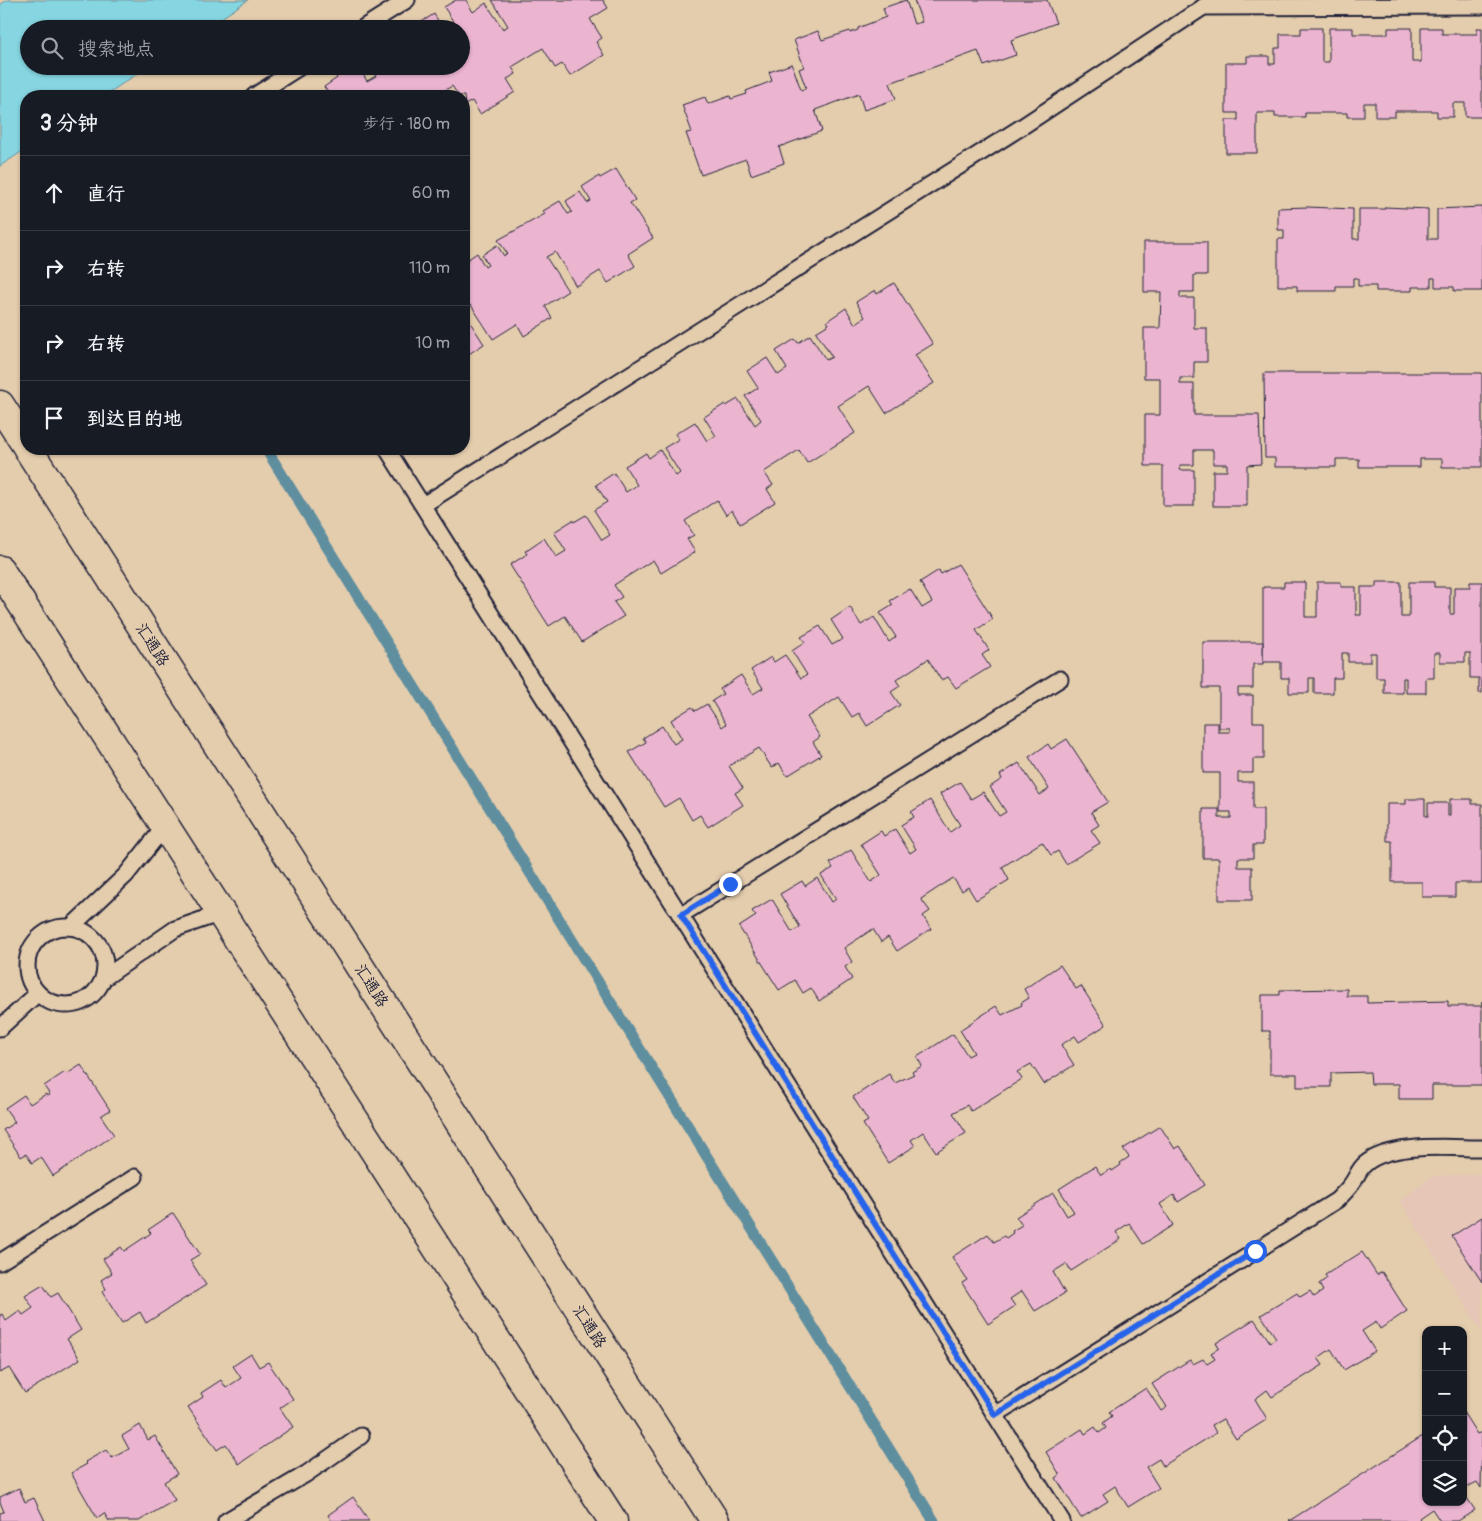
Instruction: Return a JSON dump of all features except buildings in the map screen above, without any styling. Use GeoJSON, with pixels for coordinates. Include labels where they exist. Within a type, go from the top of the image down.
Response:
{"type":"FeatureCollection","features":[{"type":"Feature","properties":{"kind":"main road"},"geometry":{"type":"LineString","coordinates":[[0,404],[20,436]]}},
{"type":"Feature","properties":{"kind":"main road","name":"汇通路"},"geometry":{"type":"LineString","coordinates":[[32,455],[715,1521]]}},
{"type":"Feature","properties":{"kind":"main road"},"geometry":{"type":"LineString","coordinates":[[0,570],[613,1521]]}},
{"type":"Feature","properties":{"kind":"lane"},"geometry":{"type":"LineString","coordinates":[[375,20],[406,0]]}},
{"type":"Feature","properties":{"kind":"lane"},"geometry":{"type":"LineString","coordinates":[[423,505],[1020,128],[1209,3],[1482,6]]}},
{"type":"Feature","properties":{"kind":"lane"},"geometry":{"type":"LineString","coordinates":[[263,90],[287,75]]}},
{"type":"Feature","properties":{"kind":"lane"},"geometry":{"type":"LineString","coordinates":[[391,455],[1062,1521]]}},
{"type":"Feature","properties":{"kind":"lane"},"geometry":{"type":"LineString","coordinates":[[681,915],[1060,679]]}},
{"type":"Feature","properties":{"kind":"lane"},"geometry":{"type":"LineString","coordinates":[[71,927],[126,875],[165,826]]}},
{"type":"Feature","properties":{"kind":"lane"},"geometry":{"type":"LineString","coordinates":[[104,978],[175,929],[221,913]]}},
{"type":"Feature","properties":{"kind":"lane"},"geometry":{"type":"LineString","coordinates":[[71,927],[84,931],[95,940],[102,951],[105,964],[104,978],[98,990],[88,999],[75,1004],[62,1005],[48,1001],[38,994],[30,982],[27,968],[29,955],[34,943],[44,934],[57,928],[71,927]]}},
{"type":"Feature","properties":{"kind":"lane"},"geometry":{"type":"LineString","coordinates":[[0,1028],[38,994]]}},
{"type":"Feature","properties":{"kind":"lane"},"geometry":{"type":"LineString","coordinates":[[995,1415],[1337,1200],[1351,1186],[1365,1164],[1376,1157],[1389,1151],[1403,1149],[1482,1148]]}},
{"type":"Feature","properties":{"kind":"lane"},"geometry":{"type":"LineString","coordinates":[[0,1262],[136,1177]]}},
{"type":"Feature","properties":{"kind":"lane"},"geometry":{"type":"LineString","coordinates":[[226,1521],[306,1474],[362,1436]]}},
{"type":"Feature","properties":{"kind":"shaded area"},"geometry":{"type":"Polygon","coordinates":[[[1482,1174],[1482,1332],[1400,1201],[1432,1176],[1482,1174]]]}},
{"type":"Feature","properties":{"kind":"water"},"geometry":{"type":"Polygon","coordinates":[[[7,0],[248,0],[218,20],[20,20],[20,75],[136,75],[113,90],[20,90],[20,153],[0,166],[0,5],[7,0]]]}},
{"type":"Feature","properties":{"kind":"waterway"},"geometry":{"type":"LineString","coordinates":[[270,455],[934,1521]]}},
{"type":"Feature","properties":{"kind":"route"},"geometry":{"type":"LineString","coordinates":[[730,884],[681,915],[995,1415],[1255,1251]]}}]}
